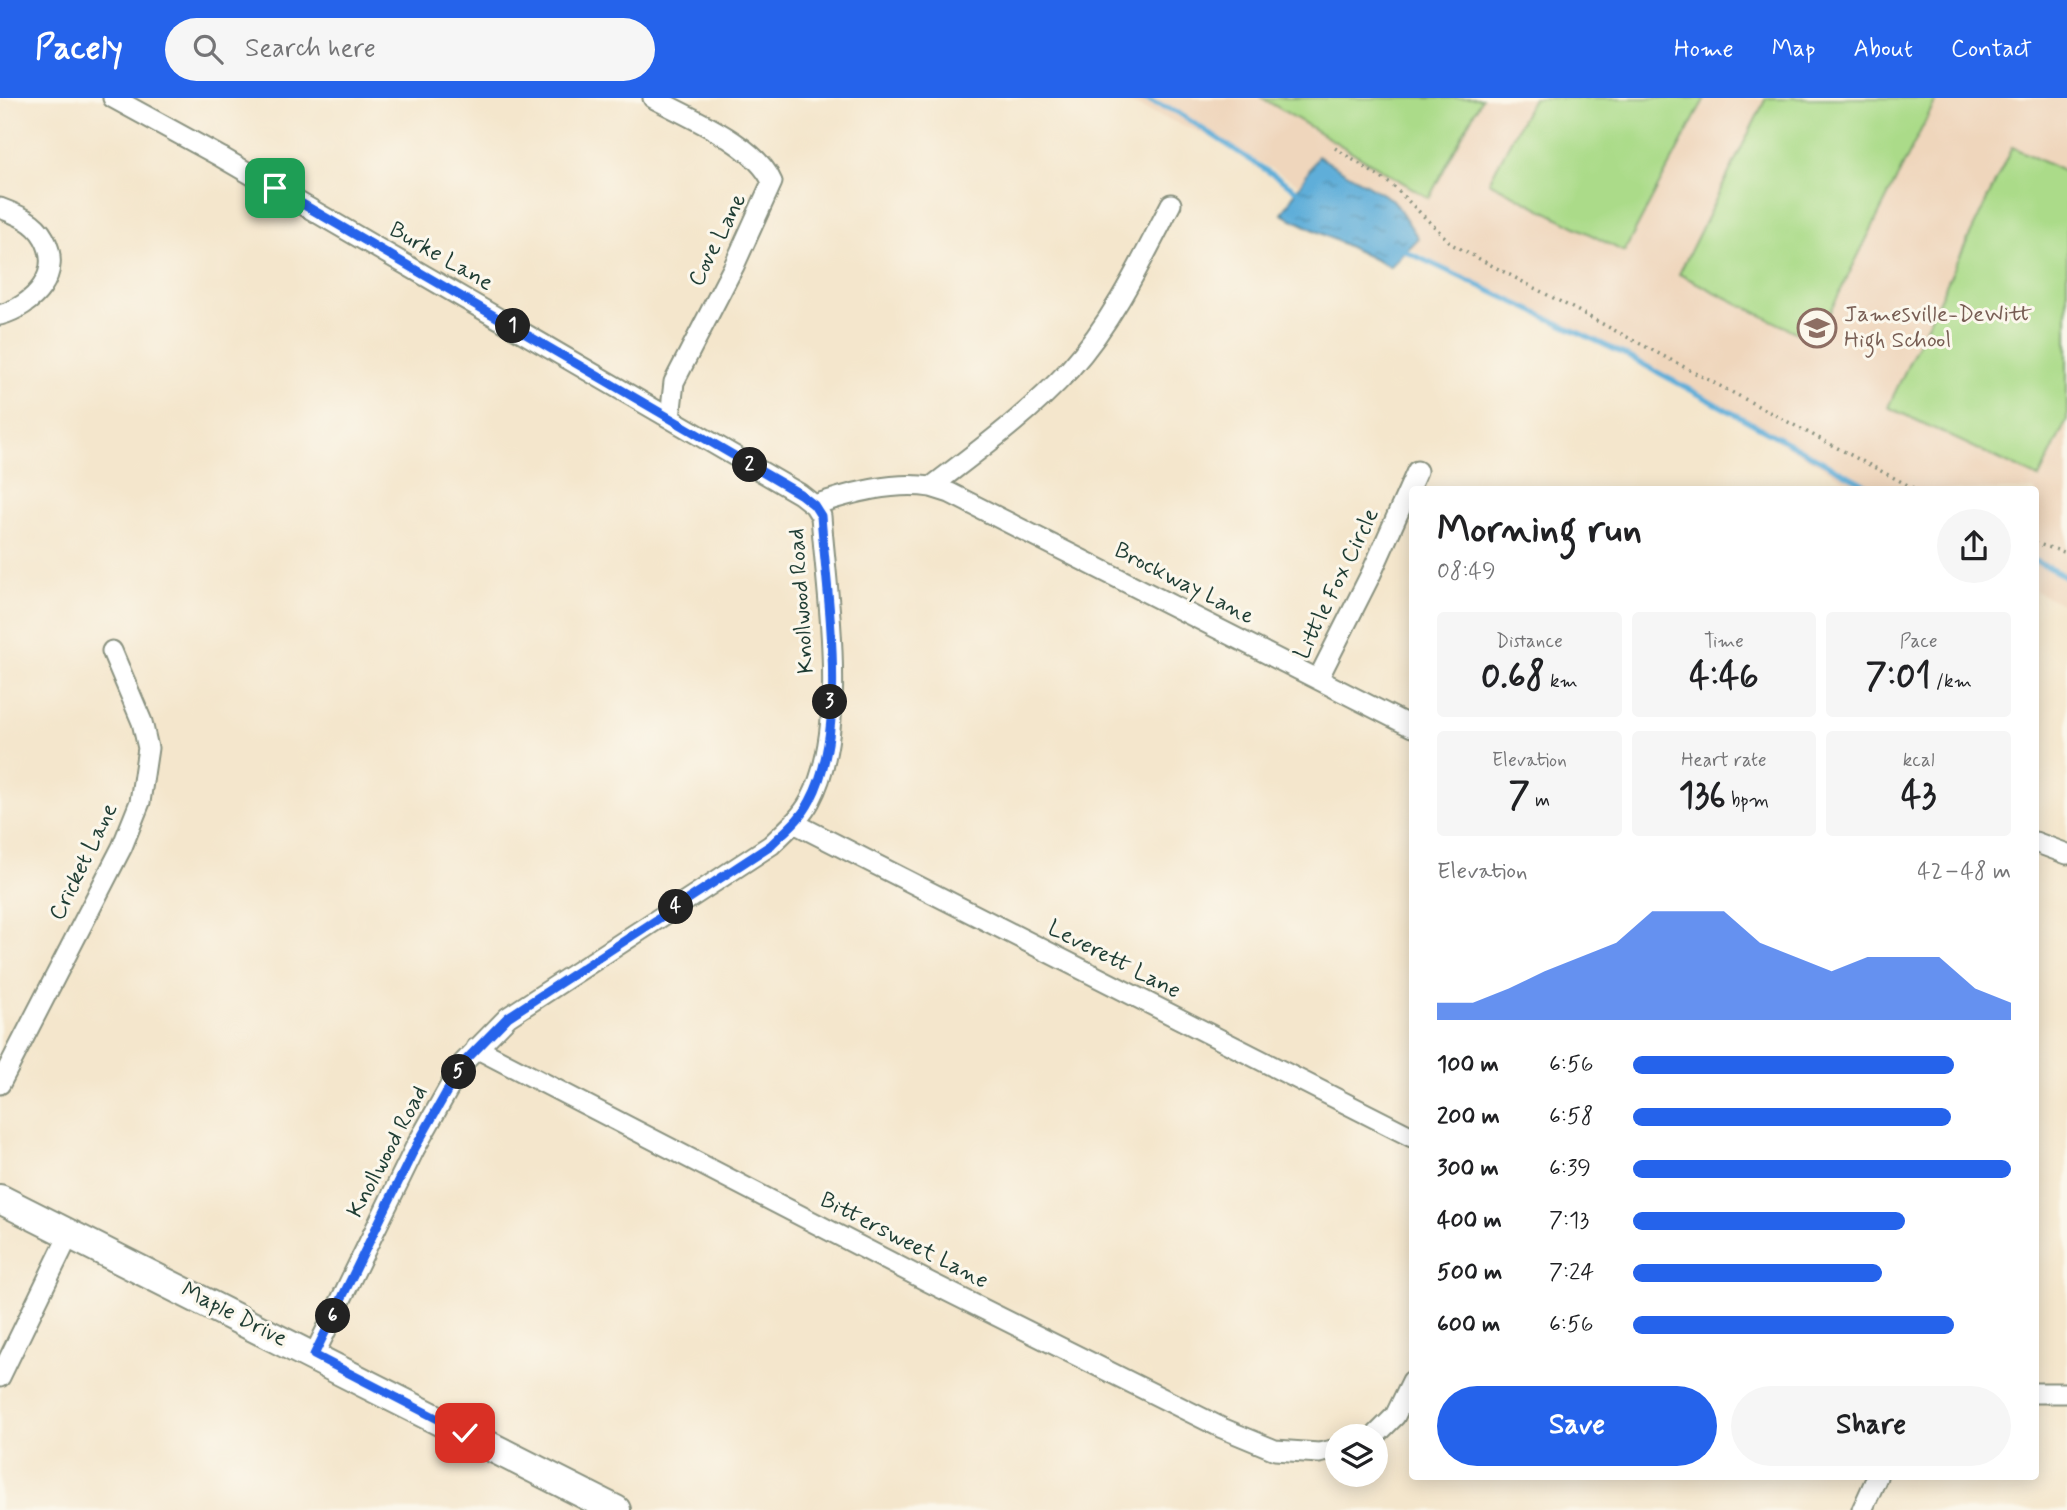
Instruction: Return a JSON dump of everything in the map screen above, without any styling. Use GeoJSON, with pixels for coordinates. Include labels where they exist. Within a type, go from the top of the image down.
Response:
{"type":"FeatureCollection","features":[{"type":"Feature","properties":{"kind":"street","name":"Burke Lane"},"geometry":{"type":"LineString","coordinates":[[113,98],[220,157],[670,418],[814,505]]}},
{"type":"Feature","properties":{"kind":"street","name":"Cove Lane"},"geometry":{"type":"LineString","coordinates":[[653,98],[741,147],[767,168],[772,182],[734,266],[674,382],[670,418]]}},
{"type":"Feature","properties":{"kind":"street"},"geometry":{"type":"LineString","coordinates":[[932,487],[1014,422],[1069,370],[1089,346],[1137,268],[1171,204]]}},
{"type":"Feature","properties":{"kind":"street"},"geometry":{"type":"LineString","coordinates":[[0,208],[31,223],[45,239],[49,261],[45,279],[33,300],[19,310],[0,315]]}},
{"type":"Feature","properties":{"kind":"street","name":"Little Fox Circle"},"geometry":{"type":"LineString","coordinates":[[1410,486],[1417,471]]}},
{"type":"Feature","properties":{"kind":"street","name":"Knollwood Road"},"geometry":{"type":"LineString","coordinates":[[314,1355],[415,1148],[463,1063],[475,1048],[508,1017],[771,845],[794,823],[810,802],[828,749],[832,664],[821,516],[814,505],[856,492],[920,485],[932,487]]}},
{"type":"Feature","properties":{"kind":"street","name":"Brockway Lane"},"geometry":{"type":"LineString","coordinates":[[932,487],[950,493],[1409,725]]}},
{"type":"Feature","properties":{"kind":"street","name":"Little Fox Circle"},"geometry":{"type":"LineString","coordinates":[[1318,679],[1409,489]]}},
{"type":"Feature","properties":{"kind":"street","name":"Cricket Lane"},"geometry":{"type":"LineString","coordinates":[[0,1084],[122,847],[140,802],[148,748],[142,722],[112,652]]}},
{"type":"Feature","properties":{"kind":"street","name":"Leverett Lane"},"geometry":{"type":"LineString","coordinates":[[794,823],[1409,1135]]}},
{"type":"Feature","properties":{"kind":"street"},"geometry":{"type":"LineString","coordinates":[[2039,844],[2067,854]]}},
{"type":"Feature","properties":{"kind":"street","name":"Bittersweet Lane"},"geometry":{"type":"LineString","coordinates":[[475,1048],[929,1282],[1222,1428],[1275,1450],[1325,1451]]}},
{"type":"Feature","properties":{"kind":"street","name":"Maple Drive"},"geometry":{"type":"LineString","coordinates":[[0,1199],[314,1355],[616,1510]]}},
{"type":"Feature","properties":{"kind":"street"},"geometry":{"type":"LineString","coordinates":[[0,1377],[70,1233]]}},
{"type":"Feature","properties":{"kind":"street"},"geometry":{"type":"LineString","coordinates":[[1387,1424],[1395,1416],[1409,1387]]}},
{"type":"Feature","properties":{"kind":"street"},"geometry":{"type":"LineString","coordinates":[[2039,1393],[2067,1393]]}},
{"type":"Feature","properties":{"kind":"street"},"geometry":{"type":"LineString","coordinates":[[1862,1510],[1876,1480]]}},
{"type":"Feature","properties":{"kind":"path"},"geometry":{"type":"LineString","coordinates":[[1335,148],[1392,185],[1453,245],[1909,486]]}},
{"type":"Feature","properties":{"kind":"path"},"geometry":{"type":"LineString","coordinates":[[2039,544],[2067,553]]}},
{"type":"Feature","properties":{"kind":"shaded area","name":"Jamesville-DeWitt High School"},"geometry":{"type":"Polygon","coordinates":[[[1117,98],[2067,98],[2067,606],[2039,593],[2039,486],[1855,486],[1698,394],[1435,262],[1228,144],[1117,98]]]}},
{"type":"Feature","properties":{"kind":"green space"},"geometry":{"type":"Polygon","coordinates":[[[1262,98],[1482,98],[1429,198],[1262,98]]]}},
{"type":"Feature","properties":{"kind":"green space"},"geometry":{"type":"Polygon","coordinates":[[[1533,98],[1705,98],[1624,252],[1489,182],[1533,98]]]}},
{"type":"Feature","properties":{"kind":"green space"},"geometry":{"type":"Polygon","coordinates":[[[1766,98],[1937,98],[1815,342],[1679,274],[1766,98]]]}},
{"type":"Feature","properties":{"kind":"green space"},"geometry":{"type":"Polygon","coordinates":[[[2012,147],[2067,173],[2067,420],[2039,478],[1888,407],[2012,147]]]}},
{"type":"Feature","properties":{"kind":"water"},"geometry":{"type":"Polygon","coordinates":[[[1318,156],[1394,201],[1418,238],[1390,267],[1282,214],[1318,156]]]}},
{"type":"Feature","properties":{"kind":"waterway"},"geometry":{"type":"LineString","coordinates":[[1142,98],[1177,112],[1301,193]]}},
{"type":"Feature","properties":{"kind":"waterway"},"geometry":{"type":"LineString","coordinates":[[1401,249],[1626,355],[1868,486]]}},
{"type":"Feature","properties":{"kind":"waterway"},"geometry":{"type":"LineString","coordinates":[[2039,563],[2067,577]]}},
{"type":"Feature","properties":{"kind":"place","name":"Jamesville-DeWitt High School"},"geometry":{"type":"Point","coordinates":[1817,328]}},
{"type":"Feature","properties":{"kind":"route"},"geometry":{"type":"LineString","coordinates":[[275,188],[800,494],[814,505],[821,516],[832,664],[828,749],[810,802],[794,823],[771,845],[508,1017],[475,1048],[463,1063],[415,1148],[314,1355],[465,1433]]}}]}
